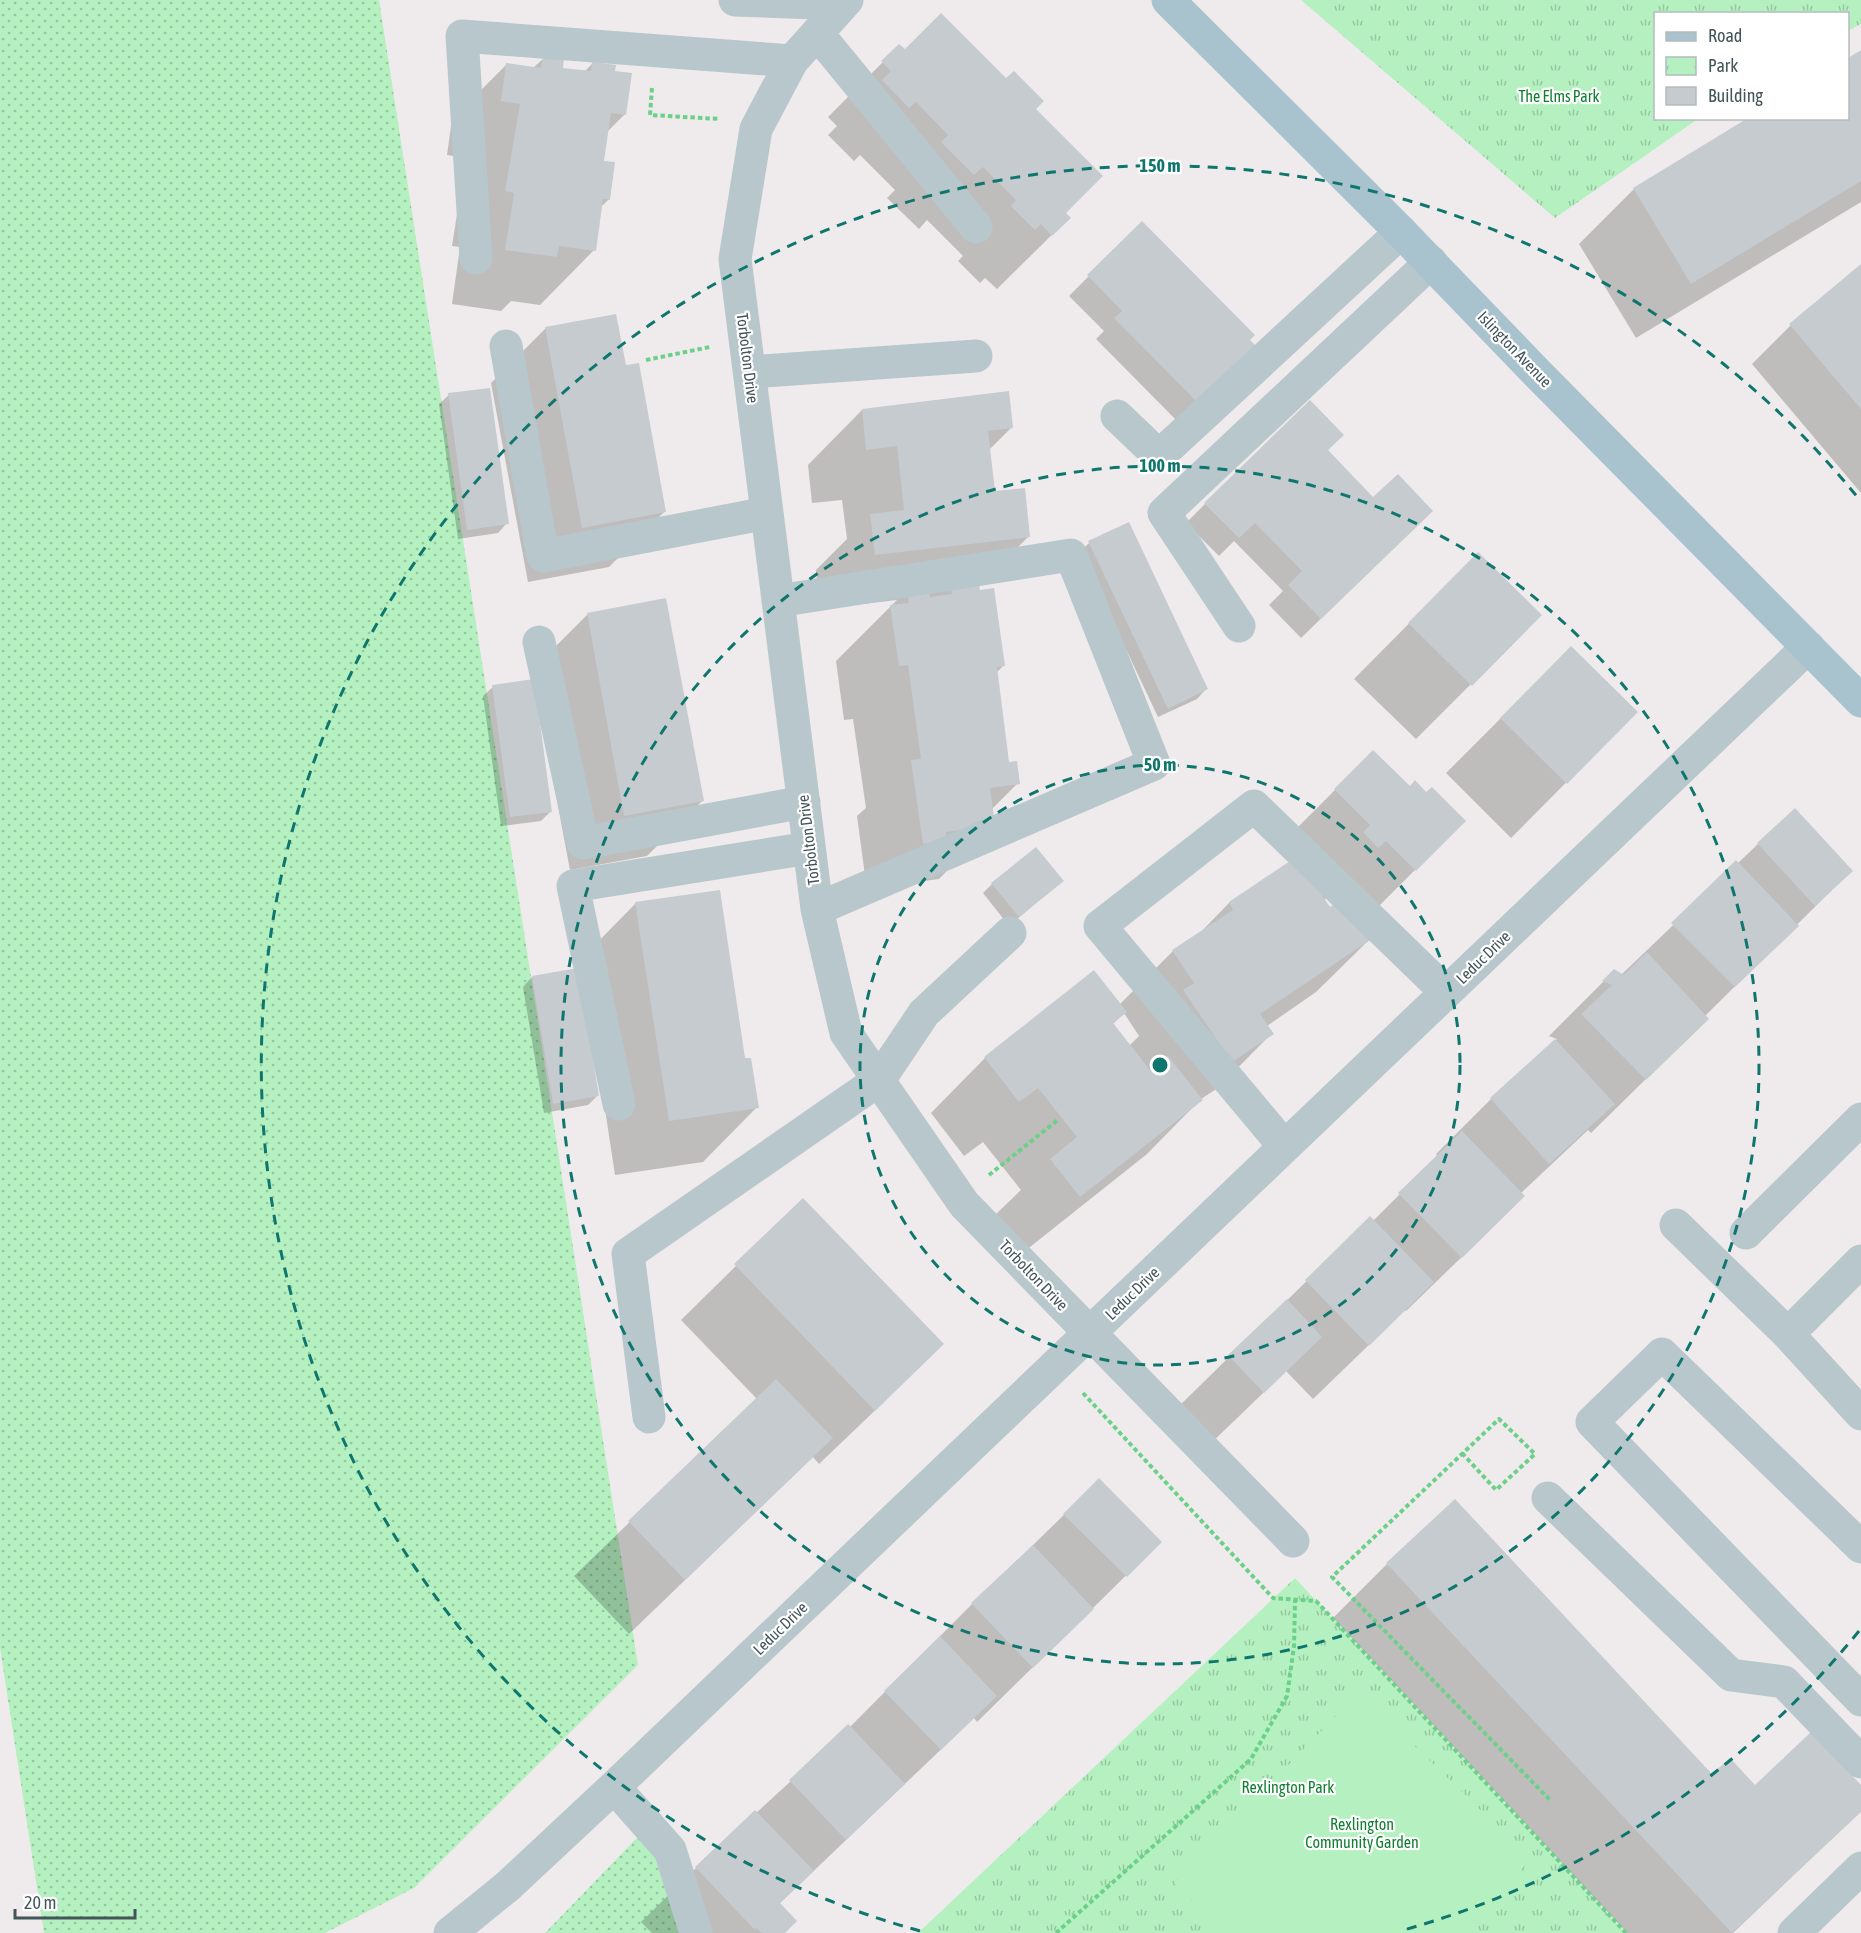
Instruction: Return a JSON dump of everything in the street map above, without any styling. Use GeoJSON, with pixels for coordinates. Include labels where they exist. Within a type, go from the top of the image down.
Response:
{"type":"FeatureCollection","features":[{"type":"Feature","properties":{"kind":"main road","name":"Islington Avenue"},"geometry":{"type":"LineString","coordinates":[[1168,0],[1401,231],[1861,701]]}},
{"type":"Feature","properties":{"kind":"street"},"geometry":{"type":"LineString","coordinates":[[735,0],[845,2]]}},
{"type":"Feature","properties":{"kind":"street","name":"Torbolton Drive"},"geometry":{"type":"LineString","coordinates":[[845,2],[792,61],[756,129],[735,258],[817,909],[846,1033],[960,1198],[1293,1541]]}},
{"type":"Feature","properties":{"kind":"street"},"geometry":{"type":"LineString","coordinates":[[817,33],[976,227]]}},
{"type":"Feature","properties":{"kind":"street"},"geometry":{"type":"LineString","coordinates":[[476,258],[462,36],[792,61]]}},
{"type":"Feature","properties":{"kind":"street"},"geometry":{"type":"LineString","coordinates":[[1117,416],[1159,456],[1401,231]]}},
{"type":"Feature","properties":{"kind":"street"},"geometry":{"type":"LineString","coordinates":[[1239,626],[1164,513],[1431,262]]}},
{"type":"Feature","properties":{"kind":"street"},"geometry":{"type":"LineString","coordinates":[[506,346],[543,556],[767,513]]}},
{"type":"Feature","properties":{"kind":"street"},"geometry":{"type":"LineString","coordinates":[[750,372],[976,356]]}},
{"type":"Feature","properties":{"kind":"street"},"geometry":{"type":"LineString","coordinates":[[778,601],[1071,555],[1154,764],[817,909]]}},
{"type":"Feature","properties":{"kind":"street"},"geometry":{"type":"LineString","coordinates":[[539,642],[583,843],[804,802]]}},
{"type":"Feature","properties":{"kind":"street","name":"Leduc Drive"},"geometry":{"type":"LineString","coordinates":[[450,1933],[508,1886],[614,1787],[1808,647]]}},
{"type":"Feature","properties":{"kind":"street"},"geometry":{"type":"LineString","coordinates":[[1284,1146],[1101,926],[1254,806],[1446,992]]}},
{"type":"Feature","properties":{"kind":"street"},"geometry":{"type":"LineString","coordinates":[[619,1104],[573,886],[809,848]]}},
{"type":"Feature","properties":{"kind":"street"},"geometry":{"type":"LineString","coordinates":[[649,1417],[628,1254],[879,1080],[924,1013],[1010,933]]}},
{"type":"Feature","properties":{"kind":"street"},"geometry":{"type":"LineString","coordinates":[[1746,1233],[1861,1119]]}},
{"type":"Feature","properties":{"kind":"street"},"geometry":{"type":"LineString","coordinates":[[1676,1225],[1788,1334],[1861,1414]]}},
{"type":"Feature","properties":{"kind":"street"},"geometry":{"type":"LineString","coordinates":[[1788,1334],[1861,1261]]}},
{"type":"Feature","properties":{"kind":"street"},"geometry":{"type":"LineString","coordinates":[[1861,1546],[1662,1354],[1592,1422],[1861,1700]]}},
{"type":"Feature","properties":{"kind":"street"},"geometry":{"type":"LineString","coordinates":[[1548,1498],[1731,1675],[1784,1682],[1861,1762]]}},
{"type":"Feature","properties":{"kind":"street"},"geometry":{"type":"LineString","coordinates":[[614,1787],[670,1850],[696,1933]]}},
{"type":"Feature","properties":{"kind":"street"},"geometry":{"type":"LineString","coordinates":[[1794,1933],[1859,1875]]}},
{"type":"Feature","properties":{"kind":"path"},"geometry":{"type":"LineString","coordinates":[[655,51],[650,115],[760,121]]}},
{"type":"Feature","properties":{"kind":"path"},"geometry":{"type":"LineString","coordinates":[[646,360],[746,340]]}},
{"type":"Feature","properties":{"kind":"path"},"geometry":{"type":"LineString","coordinates":[[960,1198],[1059,1119]]}},
{"type":"Feature","properties":{"kind":"path"},"geometry":{"type":"LineString","coordinates":[[1083,1393],[1273,1599],[1316,1601],[1626,1933]]}},
{"type":"Feature","properties":{"kind":"path"},"geometry":{"type":"LineString","coordinates":[[1462,1453],[1496,1490],[1535,1455],[1499,1419],[1462,1453],[1332,1576],[1551,1801]]}},
{"type":"Feature","properties":{"kind":"path"},"geometry":{"type":"LineString","coordinates":[[1056,1933],[1251,1759],[1287,1696],[1293,1646],[1294,1600]]}},
{"type":"Feature","properties":{"kind":"green space"},"geometry":{"type":"Polygon","coordinates":[[[0,0],[379,0],[638,1665],[414,1888],[325,1933],[44,1933],[0,1648],[0,0]]]}},
{"type":"Feature","properties":{"kind":"green space","name":"The Elms Park"},"geometry":{"type":"Polygon","coordinates":[[[1301,0],[1861,0],[1861,24],[1849,30],[1849,12],[1654,12],[1654,120],[1697,120],[1555,218],[1301,0]]]}},
{"type":"Feature","properties":{"kind":"green space","name":"Rexlington Park"},"geometry":{"type":"Polygon","coordinates":[[[1295,1578],[1626,1933],[918,1933],[1295,1578]]]}},
{"type":"Feature","properties":{"kind":"green space","name":"Rexlington Community Garden"},"geometry":{"type":"Polygon","coordinates":[[[1359,1692],[1531,1859],[1459,1933],[1226,1933],[1174,1883],[1359,1692]]]}},
{"type":"Feature","properties":{"kind":"green space"},"geometry":{"type":"Polygon","coordinates":[[[661,1813],[679,1933],[545,1933],[661,1813]]]}},
{"type":"Feature","properties":{"kind":"building"},"geometry":{"type":"Polygon","coordinates":[[[941,13],[1006,78],[1014,71],[1044,101],[1036,109],[1103,176],[1066,213],[1071,218],[1052,236],[1041,224],[1035,230],[1011,206],[1016,200],[983,167],[974,175],[941,142],[948,135],[916,102],[909,108],[882,80],[891,71],[881,61],[899,44],[905,49],[941,13]]]}},
{"type":"Feature","properties":{"kind":"building"},"geometry":{"type":"Polygon","coordinates":[[[1861,50],[1861,181],[1691,284],[1633,188],[1745,120],[1849,120],[1849,57],[1861,50]]]}},
{"type":"Feature","properties":{"kind":"building"},"geometry":{"type":"Polygon","coordinates":[[[543,56],[564,59],[563,68],[591,71],[592,62],[616,65],[615,71],[632,73],[626,115],[611,113],[604,161],[615,162],[610,200],[603,199],[596,251],[559,246],[557,257],[505,250],[514,193],[505,191],[520,104],[501,101],[506,63],[541,68],[543,56]]]}},
{"type":"Feature","properties":{"kind":"building"},"geometry":{"type":"Polygon","coordinates":[[[1142,221],[1255,335],[1250,340],[1262,352],[1204,409],[1114,318],[1122,311],[1087,275],[1142,221]]]}},
{"type":"Feature","properties":{"kind":"building"},"geometry":{"type":"Polygon","coordinates":[[[1861,264],[1861,409],[1789,324],[1861,264]]]}},
{"type":"Feature","properties":{"kind":"building"},"geometry":{"type":"Polygon","coordinates":[[[616,314],[626,365],[639,363],[666,512],[582,528],[545,327],[616,314]]]}},
{"type":"Feature","properties":{"kind":"building"},"geometry":{"type":"Polygon","coordinates":[[[490,388],[509,524],[467,530],[448,393],[490,388]]]}},
{"type":"Feature","properties":{"kind":"building"},"geometry":{"type":"Polygon","coordinates":[[[1009,391],[1013,428],[988,431],[995,491],[1025,488],[1030,537],[875,555],[870,514],[904,510],[897,446],[866,450],[862,409],[1009,391]]]}},
{"type":"Feature","properties":{"kind":"building"},"geometry":{"type":"Polygon","coordinates":[[[1310,400],[1344,435],[1328,450],[1373,497],[1398,474],[1433,511],[1321,619],[1288,585],[1302,571],[1255,523],[1239,538],[1204,503],[1310,400]]]}},
{"type":"Feature","properties":{"kind":"building"},"geometry":{"type":"Polygon","coordinates":[[[1129,522],[1208,689],[1168,709],[1088,541],[1129,522]]]}},
{"type":"Feature","properties":{"kind":"building"},"geometry":{"type":"Polygon","coordinates":[[[1478,552],[1542,615],[1472,686],[1408,623],[1478,552]]]}},
{"type":"Feature","properties":{"kind":"building"},"geometry":{"type":"Polygon","coordinates":[[[978,577],[980,590],[994,588],[1005,666],[997,667],[1009,762],[1017,761],[1020,784],[990,788],[995,825],[946,832],[947,841],[923,844],[911,760],[921,759],[908,665],[899,666],[890,605],[909,603],[907,588],[928,585],[930,597],[952,594],[950,581],[978,577]]]}},
{"type":"Feature","properties":{"kind":"building"},"geometry":{"type":"Polygon","coordinates":[[[666,598],[704,801],[624,816],[587,613],[666,598]]]}},
{"type":"Feature","properties":{"kind":"building"},"geometry":{"type":"Polygon","coordinates":[[[1571,646],[1638,712],[1567,784],[1500,718],[1571,646]]]}},
{"type":"Feature","properties":{"kind":"building"},"geometry":{"type":"Polygon","coordinates":[[[534,679],[552,812],[510,817],[492,685],[534,679]]]}},
{"type":"Feature","properties":{"kind":"building"},"geometry":{"type":"Polygon","coordinates":[[[1373,750],[1410,786],[1415,780],[1426,792],[1432,787],[1466,821],[1416,871],[1386,841],[1378,848],[1363,832],[1370,825],[1334,789],[1373,750]]]}},
{"type":"Feature","properties":{"kind":"building"},"geometry":{"type":"Polygon","coordinates":[[[1795,808],[1853,871],[1815,906],[1757,843],[1795,808]]]}},
{"type":"Feature","properties":{"kind":"building"},"geometry":{"type":"Polygon","coordinates":[[[1036,847],[1064,881],[1019,917],[991,883],[1036,847]]]}},
{"type":"Feature","properties":{"kind":"building"},"geometry":{"type":"Polygon","coordinates":[[[1296,857],[1330,907],[1346,896],[1373,938],[1260,1014],[1274,1034],[1232,1062],[1183,990],[1194,983],[1172,950],[1233,910],[1229,902],[1296,857]]]}},
{"type":"Feature","properties":{"kind":"building"},"geometry":{"type":"Polygon","coordinates":[[[1736,860],[1799,926],[1735,987],[1671,923],[1736,860]]]}},
{"type":"Feature","properties":{"kind":"building"},"geometry":{"type":"Polygon","coordinates":[[[720,890],[745,1058],[751,1058],[759,1108],[669,1121],[635,902],[720,890]]]}},
{"type":"Feature","properties":{"kind":"building"},"geometry":{"type":"Polygon","coordinates":[[[1647,952],[1709,1019],[1646,1080],[1581,1014],[1612,985],[1602,981],[1614,969],[1624,975],[1647,952]]]}},
{"type":"Feature","properties":{"kind":"building"},"geometry":{"type":"Polygon","coordinates":[[[578,968],[599,1096],[553,1104],[532,976],[578,968]]]}},
{"type":"Feature","properties":{"kind":"building"},"geometry":{"type":"Polygon","coordinates":[[[1094,970],[1127,1012],[1113,1023],[1150,1070],[1168,1056],[1203,1100],[1080,1197],[1050,1159],[1077,1137],[1038,1088],[1019,1102],[984,1057],[1094,970]]]}},
{"type":"Feature","properties":{"kind":"building"},"geometry":{"type":"Polygon","coordinates":[[[1555,1039],[1615,1104],[1549,1164],[1490,1098],[1555,1039]]]}},
{"type":"Feature","properties":{"kind":"building"},"geometry":{"type":"Polygon","coordinates":[[[1462,1131],[1525,1196],[1462,1258],[1398,1193],[1462,1131]]]}},
{"type":"Feature","properties":{"kind":"building"},"geometry":{"type":"Polygon","coordinates":[[[803,1198],[944,1344],[875,1411],[734,1264],[803,1198]]]}},
{"type":"Feature","properties":{"kind":"building"},"geometry":{"type":"Polygon","coordinates":[[[1370,1216],[1434,1282],[1369,1346],[1305,1280],[1370,1216]]]}},
{"type":"Feature","properties":{"kind":"building"},"geometry":{"type":"Polygon","coordinates":[[[1287,1299],[1322,1337],[1264,1393],[1228,1355],[1287,1299]]]}},
{"type":"Feature","properties":{"kind":"building"},"geometry":{"type":"Polygon","coordinates":[[[776,1379],[833,1438],[685,1580],[628,1521],[776,1379]]]}},
{"type":"Feature","properties":{"kind":"building"},"geometry":{"type":"Polygon","coordinates":[[[1099,1478],[1162,1542],[1127,1577],[1063,1514],[1099,1478]]]}},
{"type":"Feature","properties":{"kind":"building"},"geometry":{"type":"Polygon","coordinates":[[[1455,1499],[1712,1774],[1730,1758],[1755,1785],[1811,1732],[1861,1785],[1861,1812],[1732,1933],[1386,1563],[1455,1499]]]}},
{"type":"Feature","properties":{"kind":"building"},"geometry":{"type":"Polygon","coordinates":[[[1033,1545],[1094,1609],[1033,1668],[971,1603],[1033,1545]]]}},
{"type":"Feature","properties":{"kind":"building"},"geometry":{"type":"Polygon","coordinates":[[[940,1636],[997,1696],[941,1750],[884,1691],[940,1636]]]}},
{"type":"Feature","properties":{"kind":"building"},"geometry":{"type":"Polygon","coordinates":[[[848,1724],[905,1784],[846,1840],[789,1780],[848,1724]]]}},
{"type":"Feature","properties":{"kind":"building"},"geometry":{"type":"Polygon","coordinates":[[[755,1810],[814,1871],[780,1903],[797,1921],[785,1933],[762,1933],[754,1929],[695,1867],[755,1810]]]}}]}
